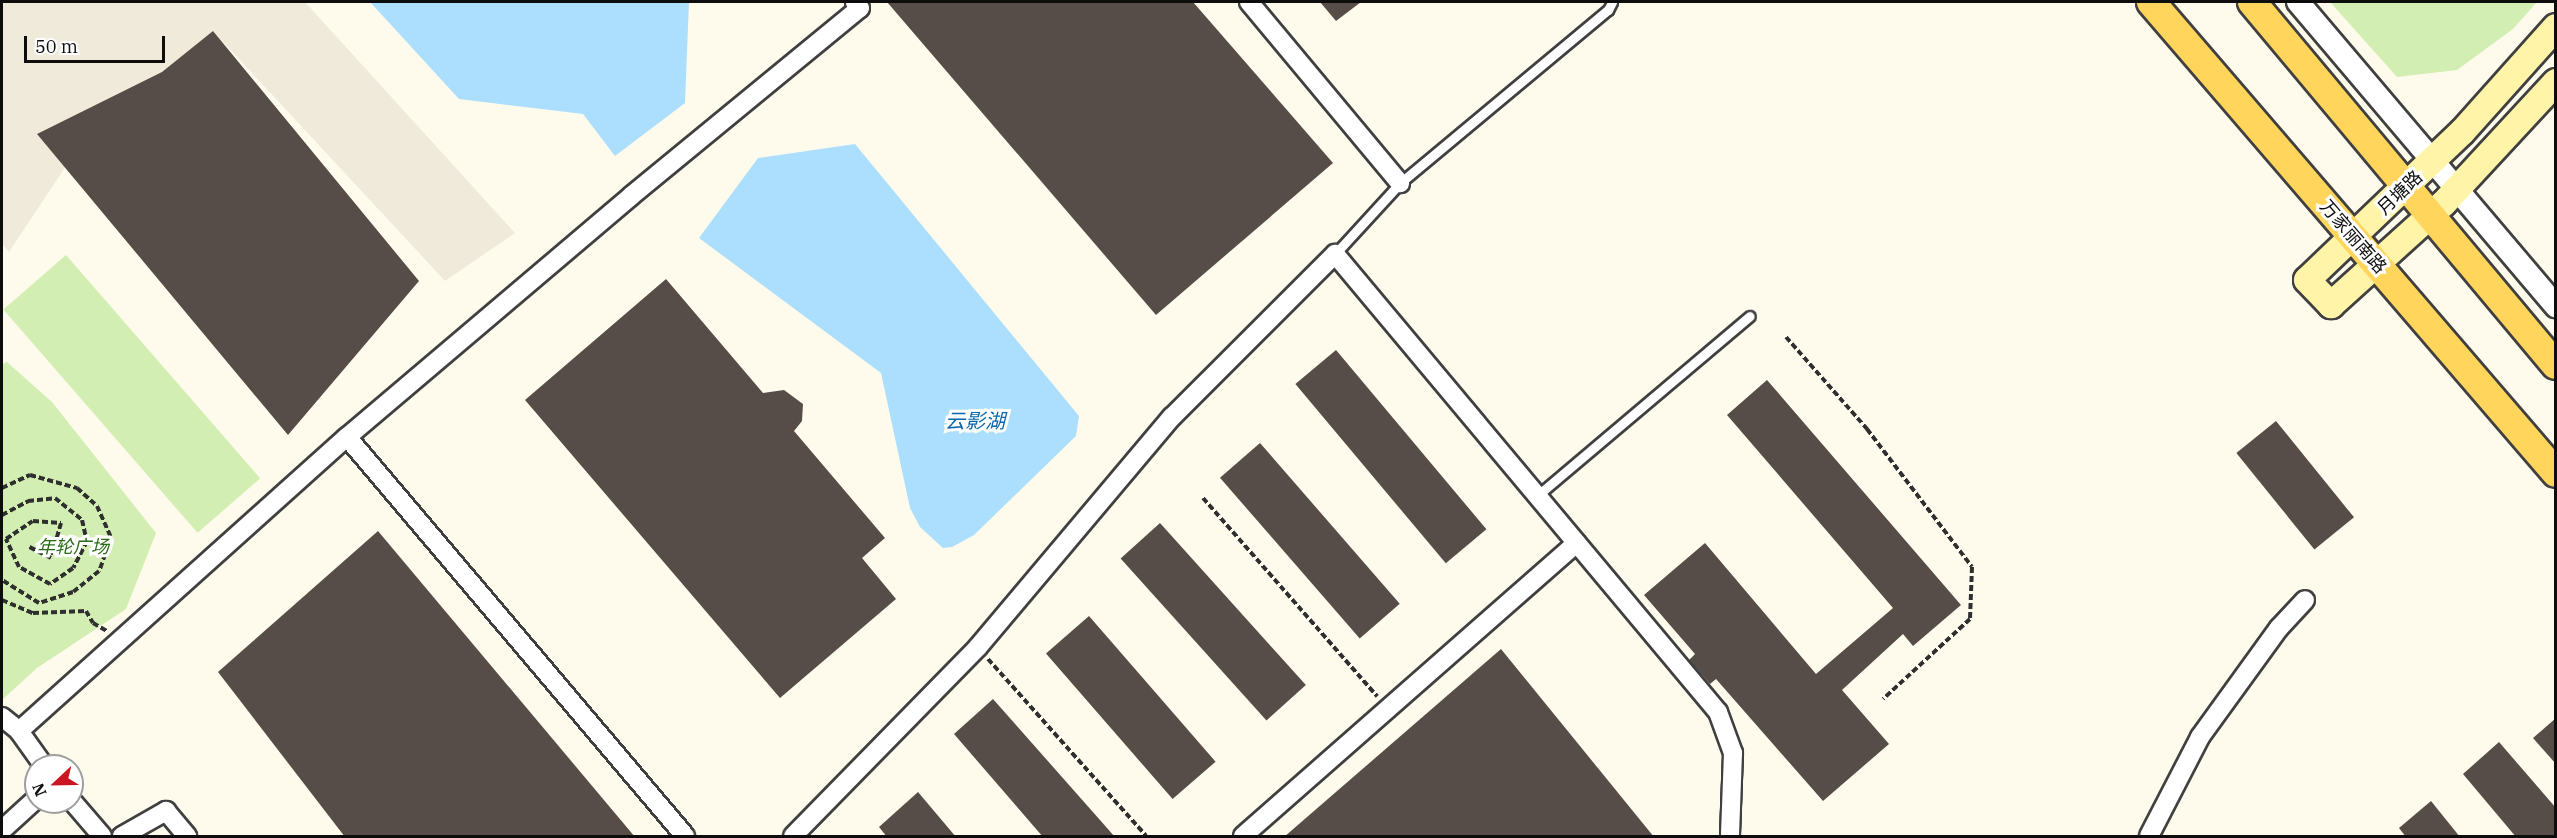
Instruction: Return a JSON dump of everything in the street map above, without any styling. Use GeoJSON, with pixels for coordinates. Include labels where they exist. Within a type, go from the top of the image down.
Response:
{"type":"FeatureCollection","features":[{"type":"Feature","properties":{"kind":"main road","name":"万家丽南路"},"geometry":{"type":"LineString","coordinates":[[2151,2],[2556,473]]}},
{"type":"Feature","properties":{"kind":"main road"},"geometry":{"type":"LineString","coordinates":[[2252,2],[2556,365]]}},
{"type":"Feature","properties":{"kind":"main road","name":"月塘路"},"geometry":{"type":"LineString","coordinates":[[2556,27],[2433,161],[2307,280],[2331,305],[2430,216],[2556,82]]}},
{"type":"Feature","properties":{"kind":"street"},"geometry":{"type":"LineString","coordinates":[[19,731],[347,437],[631,196],[860,8],[855,2]]}},
{"type":"Feature","properties":{"kind":"street"},"geometry":{"type":"LineString","coordinates":[[1249,2],[1400,183]]}},
{"type":"Feature","properties":{"kind":"street"},"geometry":{"type":"LineString","coordinates":[[2298,2],[2556,306]]}},
{"type":"Feature","properties":{"kind":"street"},"geometry":{"type":"LineString","coordinates":[[793,837],[978,647],[1172,417],[1335,254],[1718,712],[1733,753],[1730,837]]}},
{"type":"Feature","properties":{"kind":"street"},"geometry":{"type":"LineString","coordinates":[[347,437],[686,837]]}},
{"type":"Feature","properties":{"kind":"street"},"geometry":{"type":"LineString","coordinates":[[1243,837],[1386,707],[1430,674],[1577,543]]}},
{"type":"Feature","properties":{"kind":"street"},"geometry":{"type":"LineString","coordinates":[[2149,837],[2200,737],[2279,628],[2305,600]]}},
{"type":"Feature","properties":{"kind":"street"},"geometry":{"type":"LineString","coordinates":[[2,717],[19,731],[35,754]]}},
{"type":"Feature","properties":{"kind":"street"},"geometry":{"type":"LineString","coordinates":[[2,830],[24,810]]}},
{"type":"Feature","properties":{"kind":"street"},"geometry":{"type":"LineString","coordinates":[[122,837],[166,812],[187,837]]}},
{"type":"Feature","properties":{"kind":"street"},"geometry":{"type":"LineString","coordinates":[[83,814],[102,837]]}},
{"type":"Feature","properties":{"kind":"lane"},"geometry":{"type":"LineString","coordinates":[[1335,254],[1400,183],[1608,10],[1612,2]]}},
{"type":"Feature","properties":{"kind":"lane"},"geometry":{"type":"LineString","coordinates":[[1538,495],[1750,316]]}},
{"type":"Feature","properties":{"kind":"path"},"geometry":{"type":"LineString","coordinates":[[1786,337],[1867,429],[1972,567],[1970,619],[1883,699]]}},
{"type":"Feature","properties":{"kind":"path"},"geometry":{"type":"LineString","coordinates":[[2,488],[30,475],[77,488],[97,506],[111,537],[99,571],[73,592],[39,603],[2,580]]}},
{"type":"Feature","properties":{"kind":"path"},"geometry":{"type":"LineString","coordinates":[[2,515],[28,501],[55,498],[82,520],[87,542],[73,568],[50,584],[19,567],[6,539],[33,522],[61,523],[51,558],[29,547]]}},
{"type":"Feature","properties":{"kind":"path"},"geometry":{"type":"LineString","coordinates":[[1203,498],[1386,707]]}},
{"type":"Feature","properties":{"kind":"path"},"geometry":{"type":"LineString","coordinates":[[2,600],[33,613],[87,611],[93,623],[121,639]]}},
{"type":"Feature","properties":{"kind":"path"},"geometry":{"type":"LineString","coordinates":[[978,647],[1146,837]]}},
{"type":"Feature","properties":{"kind":"green space"},"geometry":{"type":"Polygon","coordinates":[[[2330,2],[2537,2],[2513,29],[2457,70],[2397,77],[2330,2]]]}},
{"type":"Feature","properties":{"kind":"green space"},"geometry":{"type":"Polygon","coordinates":[[[66,255],[260,478],[198,533],[3,309],[66,255]]]}},
{"type":"Feature","properties":{"kind":"green space","name":"年轮广场"},"geometry":{"type":"Polygon","coordinates":[[[7,362],[52,402],[156,533],[126,609],[37,668],[2,700],[2,364],[7,362]]]}},
{"type":"Feature","properties":{"kind":"shaded area"},"geometry":{"type":"Polygon","coordinates":[[[2,2],[305,2],[515,233],[445,281],[213,31],[76,151],[9,252],[2,244],[2,2]]]}},
{"type":"Feature","properties":{"kind":"water"},"geometry":{"type":"Polygon","coordinates":[[[370,2],[689,2],[685,103],[615,156],[583,114],[459,99],[370,2]]]}},
{"type":"Feature","properties":{"kind":"water","name":"云影湖"},"geometry":{"type":"Polygon","coordinates":[[[855,144],[1079,416],[1076,436],[974,535],[952,547],[943,548],[920,527],[910,508],[881,373],[699,238],[758,158],[855,144]]]}},
{"type":"Feature","properties":{"kind":"building"},"geometry":{"type":"Polygon","coordinates":[[[887,2],[1193,2],[1333,163],[1156,315],[887,2]]]}},
{"type":"Feature","properties":{"kind":"building"},"geometry":{"type":"Polygon","coordinates":[[[1320,2],[1361,2],[1336,21],[1320,2]]]}},
{"type":"Feature","properties":{"kind":"building"},"geometry":{"type":"Polygon","coordinates":[[[213,31],[419,281],[288,435],[37,134],[162,72],[213,31]]]}},
{"type":"Feature","properties":{"kind":"building"},"geometry":{"type":"Polygon","coordinates":[[[666,279],[763,393],[784,390],[803,404],[802,421],[794,431],[885,538],[862,558],[896,599],[780,698],[525,400],[666,279]]]}},
{"type":"Feature","properties":{"kind":"building"},"geometry":{"type":"Polygon","coordinates":[[[1336,350],[1486,529],[1446,563],[1295,384],[1336,350]]]}},
{"type":"Feature","properties":{"kind":"building"},"geometry":{"type":"Polygon","coordinates":[[[1767,380],[1961,605],[1913,646],[1903,634],[1842,690],[1889,744],[1823,801],[1716,679],[1710,684],[1689,660],[1695,654],[1644,595],[1705,543],[1816,674],[1893,608],[1727,415],[1767,380]]]}},
{"type":"Feature","properties":{"kind":"building"},"geometry":{"type":"Polygon","coordinates":[[[2276,421],[2354,517],[2314,549],[2236,453],[2276,421]]]}},
{"type":"Feature","properties":{"kind":"building"},"geometry":{"type":"Polygon","coordinates":[[[1260,443],[1400,604],[1360,639],[1220,478],[1260,443]]]}},
{"type":"Feature","properties":{"kind":"building"},"geometry":{"type":"Polygon","coordinates":[[[1160,523],[1306,685],[1266,720],[1121,558],[1160,523]]]}},
{"type":"Feature","properties":{"kind":"building"},"geometry":{"type":"Polygon","coordinates":[[[378,531],[635,837],[345,837],[218,672],[378,531]]]}},
{"type":"Feature","properties":{"kind":"building"},"geometry":{"type":"Polygon","coordinates":[[[1089,616],[1216,762],[1173,799],[1046,653],[1089,616]]]}},
{"type":"Feature","properties":{"kind":"building"},"geometry":{"type":"Polygon","coordinates":[[[1501,649],[1654,837],[1284,837],[1501,649]]]}},
{"type":"Feature","properties":{"kind":"building"},"geometry":{"type":"Polygon","coordinates":[[[993,699],[1115,837],[1043,837],[954,734],[993,699]]]}},
{"type":"Feature","properties":{"kind":"building"},"geometry":{"type":"Polygon","coordinates":[[[2556,718],[2556,764],[2533,738],[2556,718]]]}},
{"type":"Feature","properties":{"kind":"building"},"geometry":{"type":"Polygon","coordinates":[[[2499,742],[2556,808],[2556,837],[2516,837],[2463,774],[2499,742]]]}},
{"type":"Feature","properties":{"kind":"building"},"geometry":{"type":"Polygon","coordinates":[[[918,792],[956,837],[887,837],[879,827],[918,792]]]}},
{"type":"Feature","properties":{"kind":"building"},"geometry":{"type":"Polygon","coordinates":[[[2431,801],[2460,837],[2406,837],[2399,828],[2431,801]]]}}]}
